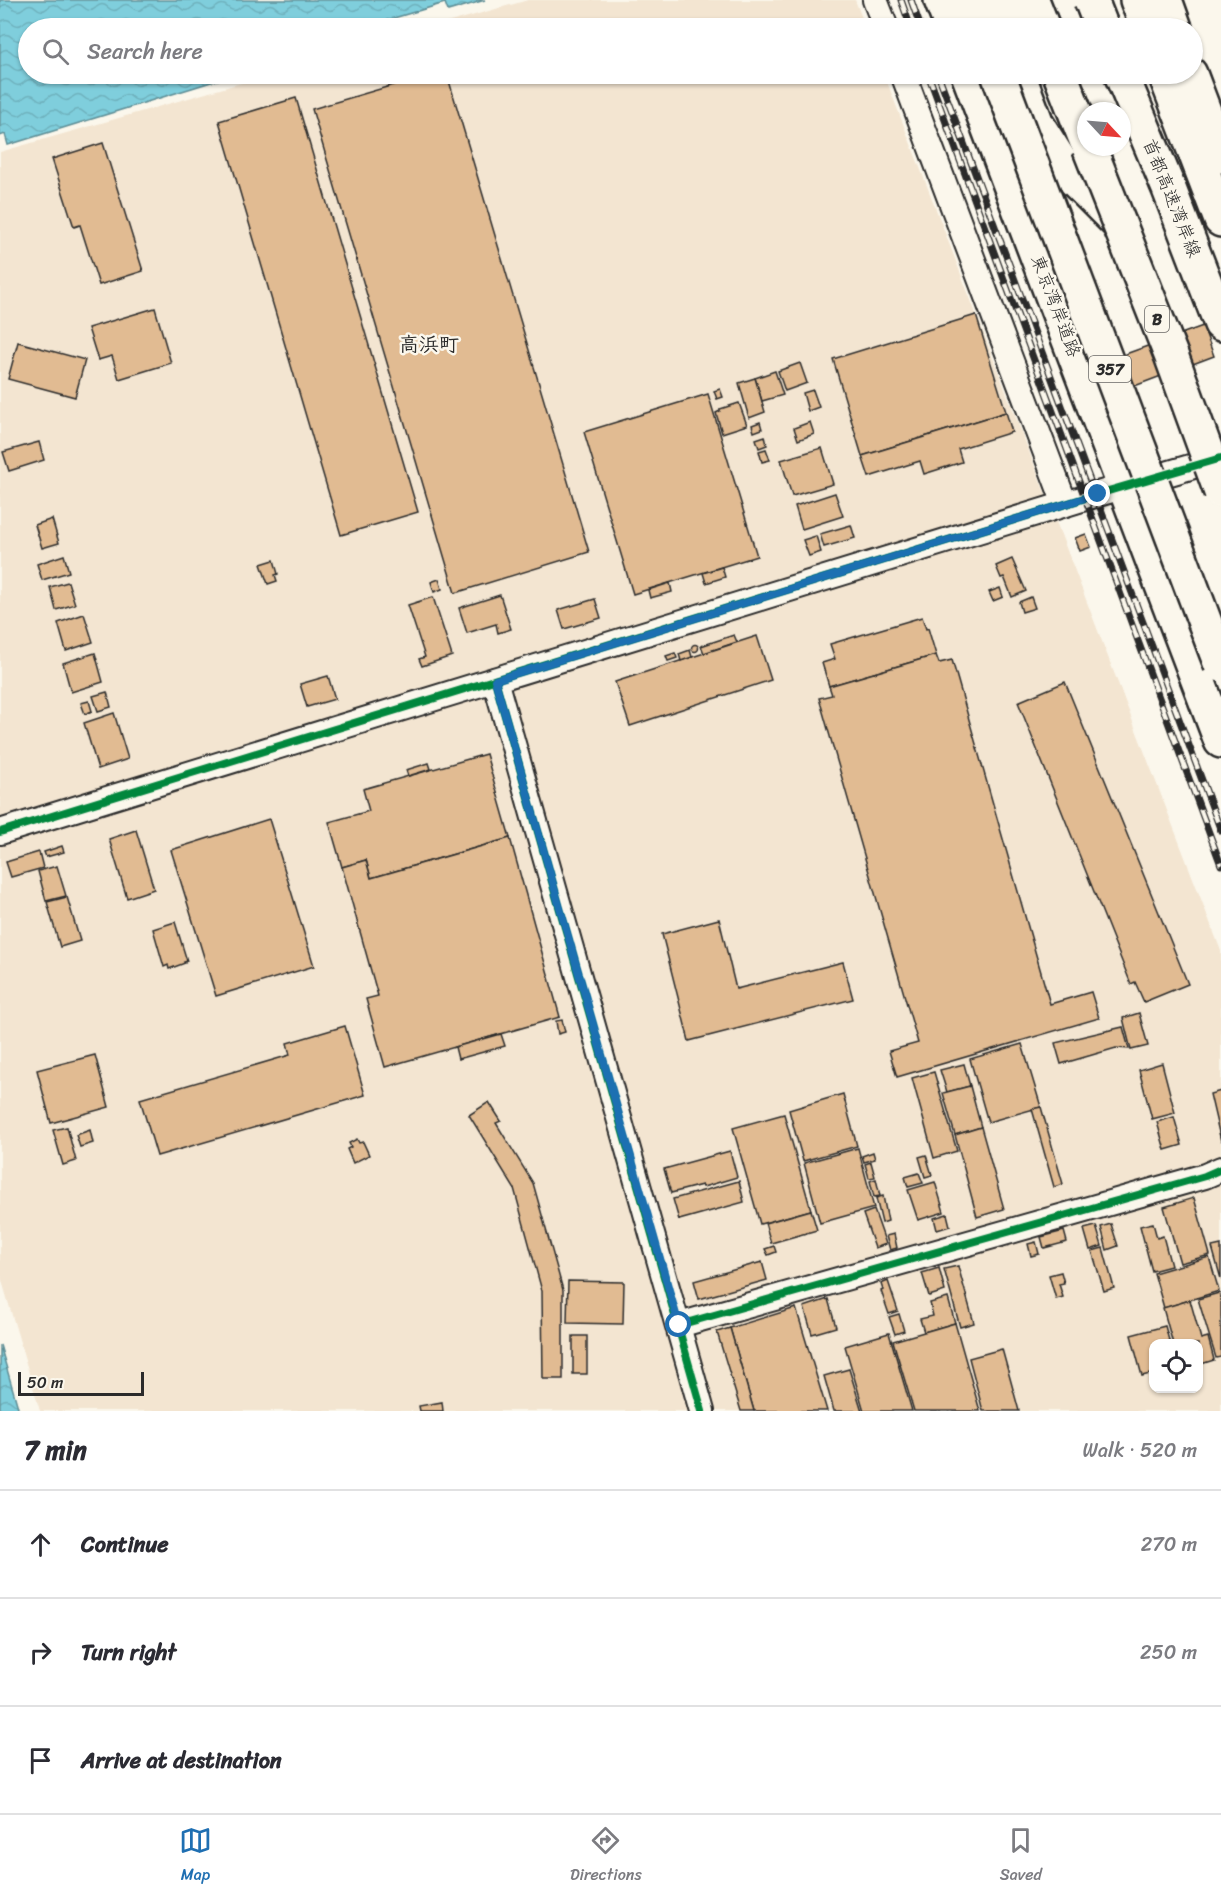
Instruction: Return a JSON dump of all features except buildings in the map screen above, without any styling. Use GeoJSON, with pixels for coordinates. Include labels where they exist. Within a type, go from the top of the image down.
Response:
{"type":"FeatureCollection","features":[{"type":"Feature","properties":{"kind":"highway"},"geometry":{"type":"LineString","coordinates":[[1087,18],[1092,0]]}},
{"type":"Feature","properties":{"kind":"highway"},"geometry":{"type":"LineString","coordinates":[[1092,0],[1098,18]]}},
{"type":"Feature","properties":{"kind":"highway"},"geometry":{"type":"LineString","coordinates":[[1137,0],[1144,18]]}},
{"type":"Feature","properties":{"kind":"highway"},"geometry":{"type":"LineString","coordinates":[[1165,0],[1171,18]]}},
{"type":"Feature","properties":{"kind":"highway"},"geometry":{"type":"LineString","coordinates":[[953,12],[1004,14]]}},
{"type":"Feature","properties":{"kind":"highway","name":"東京湾岸道路"},"geometry":{"type":"LineString","coordinates":[[972,84],[1221,741]]}},
{"type":"Feature","properties":{"kind":"highway","name":"東京湾岸道路"},"geometry":{"type":"LineString","coordinates":[[1002,84],[1221,665]]}},
{"type":"Feature","properties":{"kind":"highway"},"geometry":{"type":"LineString","coordinates":[[1022,84],[1037,124],[1067,172],[1120,225]]}},
{"type":"Feature","properties":{"kind":"highway"},"geometry":{"type":"LineString","coordinates":[[1064,84],[1077,117]]}},
{"type":"Feature","properties":{"kind":"highway","name":"首都高速湾岸線"},"geometry":{"type":"LineString","coordinates":[[1125,84],[1221,324]]}},
{"type":"Feature","properties":{"kind":"highway"},"geometry":{"type":"LineString","coordinates":[[1169,84],[1221,220]]}},
{"type":"Feature","properties":{"kind":"highway"},"geometry":{"type":"LineString","coordinates":[[1194,84],[1221,156]]}},
{"type":"Feature","properties":{"kind":"highway","name":"B"},"geometry":{"type":"LineString","coordinates":[[1093,156],[1171,355],[1221,492]]}},
{"type":"Feature","properties":{"kind":"street"},"geometry":{"type":"LineString","coordinates":[[875,0],[882,18]]}},
{"type":"Feature","properties":{"kind":"street"},"geometry":{"type":"LineString","coordinates":[[907,84],[1065,504]]}},
{"type":"Feature","properties":{"kind":"street"},"geometry":{"type":"LineString","coordinates":[[0,832],[1221,458]]}},
{"type":"Feature","properties":{"kind":"street"},"geometry":{"type":"LineString","coordinates":[[495,680],[702,1411]]}},
{"type":"Feature","properties":{"kind":"street"},"geometry":{"type":"LineString","coordinates":[[679,1325],[1205,1176],[1221,1169]]}},
{"type":"Feature","properties":{"kind":"shaded area"},"geometry":{"type":"Polygon","coordinates":[[[528,0],[855,0],[862,18],[464,18],[528,0]]]}},
{"type":"Feature","properties":{"kind":"shaded area"},"geometry":{"type":"Polygon","coordinates":[[[238,84],[888,84],[1221,951],[1221,1411],[40,1411],[0,1274],[0,152],[238,84]]]}},
{"type":"Feature","properties":{"kind":"water"},"geometry":{"type":"Polygon","coordinates":[[[0,0],[485,0],[448,11],[445,3],[394,18],[18,18],[18,84],[205,84],[8,145],[5,134],[0,136],[0,0]]]}},
{"type":"Feature","properties":{"kind":"water"},"geometry":{"type":"Polygon","coordinates":[[[0,1345],[19,1411],[0,1411],[0,1345]]]}},
{"type":"Feature","properties":{"kind":"railway"},"geometry":{"type":"LineString","coordinates":[[901,0],[907,18]]}},
{"type":"Feature","properties":{"kind":"railway"},"geometry":{"type":"LineString","coordinates":[[911,0],[917,18]]}},
{"type":"Feature","properties":{"kind":"railway"},"geometry":{"type":"LineString","coordinates":[[932,84],[1221,865]]}},
{"type":"Feature","properties":{"kind":"railway"},"geometry":{"type":"LineString","coordinates":[[942,84],[1221,831]]}},
{"type":"Feature","properties":{"kind":"cycle path"},"geometry":{"type":"LineString","coordinates":[[0,832],[1221,458]]}},
{"type":"Feature","properties":{"kind":"cycle path"},"geometry":{"type":"LineString","coordinates":[[495,680],[702,1411]]}},
{"type":"Feature","properties":{"kind":"cycle path"},"geometry":{"type":"LineString","coordinates":[[679,1325],[1205,1176],[1221,1169]]}},
{"type":"Feature","properties":{"kind":"district","name":"高浜町"},"geometry":{"type":"Point","coordinates":[429,344]}},
{"type":"Feature","properties":{"kind":"route"},"geometry":{"type":"LineString","coordinates":[[679,1325],[495,680],[1098,494]]}}]}
